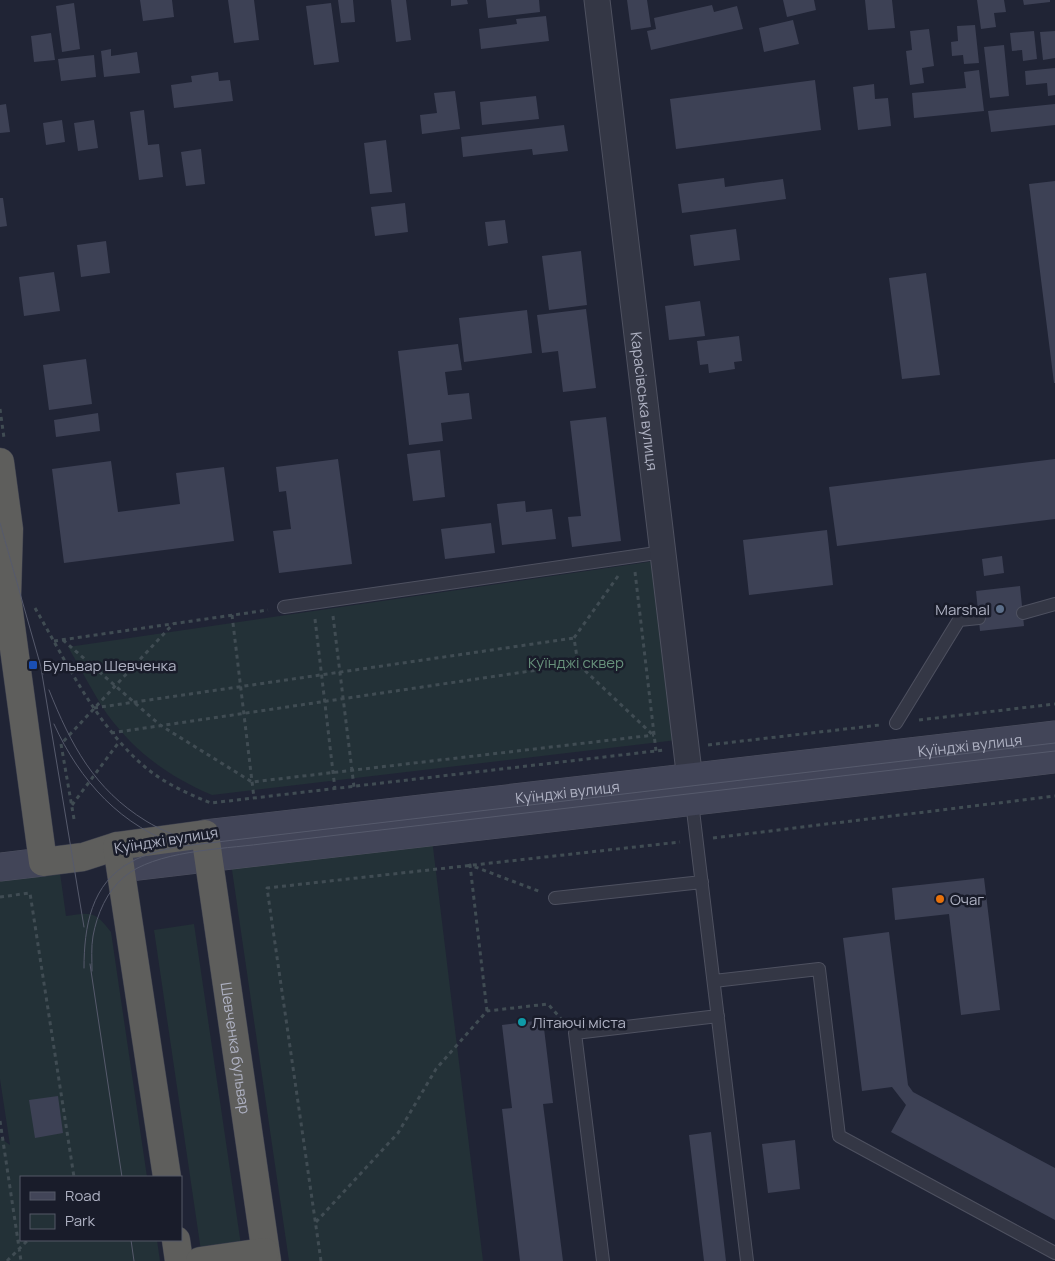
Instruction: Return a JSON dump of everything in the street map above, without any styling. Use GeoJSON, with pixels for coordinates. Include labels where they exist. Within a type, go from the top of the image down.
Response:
{"type":"FeatureCollection","features":[{"type":"Feature","properties":{"kind":"highway"},"geometry":{"type":"LineString","coordinates":[[2,453],[9,529],[3,588],[43,862]]}},
{"type":"Feature","properties":{"kind":"highway","name":"Куїнджі вулиця"},"geometry":{"type":"LineString","coordinates":[[43,862],[82,857],[119,857],[206,846]]}},
{"type":"Feature","properties":{"kind":"highway","name":"Шевченка бульвар"},"geometry":{"type":"LineString","coordinates":[[206,846],[266,1256]]}},
{"type":"Feature","properties":{"kind":"highway"},"geometry":{"type":"LineString","coordinates":[[119,857],[167,1176]]}},
{"type":"Feature","properties":{"kind":"highway"},"geometry":{"type":"LineString","coordinates":[[176,1241],[179,1261]]}},
{"type":"Feature","properties":{"kind":"highway"},"geometry":{"type":"LineString","coordinates":[[200,1261],[266,1256]]}},
{"type":"Feature","properties":{"kind":"main road","name":"Куїнджі вулиця"},"geometry":{"type":"LineString","coordinates":[[691,790],[1055,735]]}},
{"type":"Feature","properties":{"kind":"main road","name":"Куїнджі вулиця"},"geometry":{"type":"LineString","coordinates":[[206,846],[691,790],[1055,760]]}},
{"type":"Feature","properties":{"kind":"main road","name":"Куїнджі вулиця"},"geometry":{"type":"LineString","coordinates":[[0,867],[43,862]]}},
{"type":"Feature","properties":{"kind":"street","name":"Карасівська вулиця"},"geometry":{"type":"LineString","coordinates":[[597,0],[691,790]]}},
{"type":"Feature","properties":{"kind":"lane"},"geometry":{"type":"LineString","coordinates":[[284,607],[663,552]]}},
{"type":"Feature","properties":{"kind":"lane"},"geometry":{"type":"LineString","coordinates":[[1023,613],[1055,604]]}},
{"type":"Feature","properties":{"kind":"lane"},"geometry":{"type":"LineString","coordinates":[[896,723],[959,620],[979,618]]}},
{"type":"Feature","properties":{"kind":"lane"},"geometry":{"type":"LineString","coordinates":[[691,790],[747,1261]]}},
{"type":"Feature","properties":{"kind":"lane"},"geometry":{"type":"LineString","coordinates":[[555,898],[702,882]]}},
{"type":"Feature","properties":{"kind":"lane"},"geometry":{"type":"LineString","coordinates":[[714,981],[819,969],[839,1136],[1055,1253]]}},
{"type":"Feature","properties":{"kind":"lane"},"geometry":{"type":"LineString","coordinates":[[603,1261],[575,1033],[718,1016]]}},
{"type":"Feature","properties":{"kind":"path"},"geometry":{"type":"LineString","coordinates":[[0,409],[2,453]]}},
{"type":"Feature","properties":{"kind":"path"},"geometry":{"type":"LineString","coordinates":[[633,556],[574,638],[578,664],[654,735]]}},
{"type":"Feature","properties":{"kind":"path"},"geometry":{"type":"LineString","coordinates":[[633,556],[656,751]]}},
{"type":"Feature","properties":{"kind":"path"},"geometry":{"type":"LineString","coordinates":[[331,600],[354,786]]}},
{"type":"Feature","properties":{"kind":"path"},"geometry":{"type":"LineString","coordinates":[[313,603],[335,789]]}},
{"type":"Feature","properties":{"kind":"path"},"geometry":{"type":"LineString","coordinates":[[33,605],[94,708],[119,742],[146,768],[166,782],[188,794],[211,803],[1055,704]]}},
{"type":"Feature","properties":{"kind":"path"},"geometry":{"type":"LineString","coordinates":[[54,641],[284,607]]}},
{"type":"Feature","properties":{"kind":"path"},"geometry":{"type":"LineString","coordinates":[[232,615],[254,798]]}},
{"type":"Feature","properties":{"kind":"path"},"geometry":{"type":"LineString","coordinates":[[74,819],[61,744],[173,624]]}},
{"type":"Feature","properties":{"kind":"path"},"geometry":{"type":"LineString","coordinates":[[94,708],[574,638]]}},
{"type":"Feature","properties":{"kind":"path"},"geometry":{"type":"LineString","coordinates":[[63,640],[160,725],[252,782],[654,735]]}},
{"type":"Feature","properties":{"kind":"path"},"geometry":{"type":"LineString","coordinates":[[111,733],[578,664]]}},
{"type":"Feature","properties":{"kind":"path"},"geometry":{"type":"LineString","coordinates":[[71,805],[119,742]]}},
{"type":"Feature","properties":{"kind":"path"},"geometry":{"type":"LineString","coordinates":[[321,1261],[267,888],[697,840],[1055,796]]}},
{"type":"Feature","properties":{"kind":"path"},"geometry":{"type":"LineString","coordinates":[[470,866],[555,898]]}},
{"type":"Feature","properties":{"kind":"path"},"geometry":{"type":"LineString","coordinates":[[470,866],[487,1011]]}},
{"type":"Feature","properties":{"kind":"path"},"geometry":{"type":"LineString","coordinates":[[0,897],[30,893],[74,1176]]}},
{"type":"Feature","properties":{"kind":"path"},"geometry":{"type":"LineString","coordinates":[[316,1222],[398,1133],[436,1068],[487,1011],[548,1004],[575,1033]]}},
{"type":"Feature","properties":{"kind":"path"},"geometry":{"type":"LineString","coordinates":[[0,1121],[21,1261]]}},
{"type":"Feature","properties":{"kind":"path"},"geometry":{"type":"LineString","coordinates":[[6,1261],[27,1241]]}},
{"type":"Feature","properties":{"kind":"green space","name":"Куїнджі сквер"},"geometry":{"type":"Polygon","coordinates":[[[655,561],[677,740],[212,795],[167,771],[141,752],[129,740],[107,714],[68,647],[655,561]]]}},
{"type":"Feature","properties":{"kind":"green space"},"geometry":{"type":"Polygon","coordinates":[[[432,839],[483,1261],[289,1261],[231,863],[432,839]]]}},
{"type":"Feature","properties":{"kind":"green space"},"geometry":{"type":"Polygon","coordinates":[[[60,873],[66,916],[92,915],[101,920],[111,932],[147,1176],[20,1176],[20,1241],[157,1241],[160,1261],[0,1261],[0,1138],[10,1145],[0,1079],[0,876],[60,873]]]}},
{"type":"Feature","properties":{"kind":"green space"},"geometry":{"type":"Polygon","coordinates":[[[194,924],[241,1245],[201,1251],[154,930],[194,924]]]}},
{"type":"Feature","properties":{"kind":"building"},"geometry":{"type":"Polygon","coordinates":[[[140,0],[172,0],[174,17],[143,21],[140,0]]]}},
{"type":"Feature","properties":{"kind":"building"},"geometry":{"type":"Polygon","coordinates":[[[228,0],[254,0],[259,40],[234,43],[228,0]]]}},
{"type":"Feature","properties":{"kind":"building"},"geometry":{"type":"Polygon","coordinates":[[[338,0],[353,0],[355,22],[341,23],[338,0]]]}},
{"type":"Feature","properties":{"kind":"building"},"geometry":{"type":"Polygon","coordinates":[[[391,0],[406,0],[411,40],[396,42],[391,0]]]}},
{"type":"Feature","properties":{"kind":"building"},"geometry":{"type":"Polygon","coordinates":[[[451,0],[467,0],[468,4],[451,6],[451,0]]]}},
{"type":"Feature","properties":{"kind":"building"},"geometry":{"type":"Polygon","coordinates":[[[486,0],[539,0],[540,12],[488,18],[486,0]]]}},
{"type":"Feature","properties":{"kind":"building"},"geometry":{"type":"Polygon","coordinates":[[[627,0],[647,0],[651,27],[631,30],[627,0]]]}},
{"type":"Feature","properties":{"kind":"building"},"geometry":{"type":"Polygon","coordinates":[[[783,0],[814,0],[816,10],[787,17],[783,0]]]}},
{"type":"Feature","properties":{"kind":"building"},"geometry":{"type":"Polygon","coordinates":[[[865,0],[892,0],[895,28],[868,30],[865,0]]]}},
{"type":"Feature","properties":{"kind":"building"},"geometry":{"type":"Polygon","coordinates":[[[977,0],[1004,0],[1006,12],[994,13],[996,27],[981,29],[977,0]]]}},
{"type":"Feature","properties":{"kind":"building"},"geometry":{"type":"Polygon","coordinates":[[[1023,0],[1050,0],[1050,2],[1024,5],[1023,0]]]}},
{"type":"Feature","properties":{"kind":"building"},"geometry":{"type":"Polygon","coordinates":[[[74,3],[80,49],[62,52],[56,6],[74,3]]]}},
{"type":"Feature","properties":{"kind":"building"},"geometry":{"type":"Polygon","coordinates":[[[331,3],[339,62],[314,65],[306,6],[331,3]]]}},
{"type":"Feature","properties":{"kind":"building"},"geometry":{"type":"Polygon","coordinates":[[[712,5],[714,12],[737,6],[743,29],[651,50],[647,31],[656,29],[654,18],[712,5]]]}},
{"type":"Feature","properties":{"kind":"building"},"geometry":{"type":"Polygon","coordinates":[[[546,16],[549,41],[481,49],[479,29],[517,24],[516,19],[546,16]]]}},
{"type":"Feature","properties":{"kind":"building"},"geometry":{"type":"Polygon","coordinates":[[[793,20],[799,44],[764,52],[759,28],[793,20]]]}},
{"type":"Feature","properties":{"kind":"building"},"geometry":{"type":"Polygon","coordinates":[[[975,25],[979,63],[964,64],[963,55],[952,56],[951,42],[958,41],[957,26],[975,25]]]}},
{"type":"Feature","properties":{"kind":"building"},"geometry":{"type":"Polygon","coordinates":[[[929,29],[934,66],[922,68],[924,83],[910,85],[906,51],[912,50],[910,31],[929,29]]]}},
{"type":"Feature","properties":{"kind":"building"},"geometry":{"type":"Polygon","coordinates":[[[1034,31],[1037,59],[1023,61],[1022,50],[1012,51],[1010,33],[1034,31]]]}},
{"type":"Feature","properties":{"kind":"building"},"geometry":{"type":"Polygon","coordinates":[[[1055,31],[1055,58],[1043,60],[1040,32],[1055,31]]]}},
{"type":"Feature","properties":{"kind":"building"},"geometry":{"type":"Polygon","coordinates":[[[51,33],[55,60],[34,62],[31,36],[51,33]]]}},
{"type":"Feature","properties":{"kind":"building"},"geometry":{"type":"Polygon","coordinates":[[[1004,45],[1009,96],[990,98],[984,47],[1004,45]]]}},
{"type":"Feature","properties":{"kind":"building"},"geometry":{"type":"Polygon","coordinates":[[[111,49],[111,56],[137,52],[140,73],[104,77],[101,51],[111,49]]]}},
{"type":"Feature","properties":{"kind":"building"},"geometry":{"type":"Polygon","coordinates":[[[94,55],[96,77],[61,81],[58,59],[94,55]]]}},
{"type":"Feature","properties":{"kind":"building"},"geometry":{"type":"Polygon","coordinates":[[[1055,68],[1055,95],[1048,96],[1047,83],[1026,85],[1025,71],[1055,68]]]}},
{"type":"Feature","properties":{"kind":"building"},"geometry":{"type":"Polygon","coordinates":[[[979,70],[984,111],[914,118],[912,93],[966,88],[964,72],[979,70]]]}},
{"type":"Feature","properties":{"kind":"building"},"geometry":{"type":"Polygon","coordinates":[[[218,72],[219,81],[230,80],[233,101],[174,108],[171,85],[192,82],[191,76],[218,72]]]}},
{"type":"Feature","properties":{"kind":"building"},"geometry":{"type":"Polygon","coordinates":[[[815,80],[821,130],[676,149],[670,99],[815,80]]]}},
{"type":"Feature","properties":{"kind":"building"},"geometry":{"type":"Polygon","coordinates":[[[874,84],[875,99],[888,98],[891,126],[858,130],[853,87],[874,84]]]}},
{"type":"Feature","properties":{"kind":"building"},"geometry":{"type":"Polygon","coordinates":[[[455,91],[460,129],[422,134],[420,115],[437,113],[434,93],[455,91]]]}},
{"type":"Feature","properties":{"kind":"building"},"geometry":{"type":"Polygon","coordinates":[[[536,96],[539,119],[482,125],[480,102],[536,96]]]}},
{"type":"Feature","properties":{"kind":"building"},"geometry":{"type":"Polygon","coordinates":[[[6,104],[10,132],[0,133],[0,105],[6,104]]]}},
{"type":"Feature","properties":{"kind":"building"},"geometry":{"type":"Polygon","coordinates":[[[1055,104],[1055,125],[991,132],[988,111],[1055,104]]]}},
{"type":"Feature","properties":{"kind":"building"},"geometry":{"type":"Polygon","coordinates":[[[144,110],[148,145],[159,144],[163,177],[139,180],[130,112],[144,110]]]}},
{"type":"Feature","properties":{"kind":"building"},"geometry":{"type":"Polygon","coordinates":[[[62,120],[65,142],[46,145],[43,123],[62,120]]]}},
{"type":"Feature","properties":{"kind":"building"},"geometry":{"type":"Polygon","coordinates":[[[94,120],[98,148],[78,151],[74,123],[94,120]]]}},
{"type":"Feature","properties":{"kind":"building"},"geometry":{"type":"Polygon","coordinates":[[[564,125],[568,151],[533,155],[532,149],[463,157],[461,137],[564,125]]]}},
{"type":"Feature","properties":{"kind":"building"},"geometry":{"type":"Polygon","coordinates":[[[386,140],[392,192],[370,194],[364,143],[386,140]]]}},
{"type":"Feature","properties":{"kind":"building"},"geometry":{"type":"Polygon","coordinates":[[[201,149],[205,184],[186,186],[181,152],[201,149]]]}},
{"type":"Feature","properties":{"kind":"building"},"geometry":{"type":"Polygon","coordinates":[[[724,178],[725,187],[783,179],[786,199],[682,213],[678,184],[724,178]]]}},
{"type":"Feature","properties":{"kind":"building"},"geometry":{"type":"Polygon","coordinates":[[[1055,181],[1055,383],[1054,383],[1029,184],[1055,181]]]}},
{"type":"Feature","properties":{"kind":"building"},"geometry":{"type":"Polygon","coordinates":[[[0,198],[3,198],[7,226],[0,227],[0,198]]]}},
{"type":"Feature","properties":{"kind":"building"},"geometry":{"type":"Polygon","coordinates":[[[405,203],[408,232],[375,236],[371,207],[405,203]]]}},
{"type":"Feature","properties":{"kind":"building"},"geometry":{"type":"Polygon","coordinates":[[[505,220],[508,243],[488,246],[485,222],[505,220]]]}},
{"type":"Feature","properties":{"kind":"building"},"geometry":{"type":"Polygon","coordinates":[[[736,229],[740,260],[694,266],[690,235],[736,229]]]}},
{"type":"Feature","properties":{"kind":"building"},"geometry":{"type":"Polygon","coordinates":[[[106,241],[110,273],[81,277],[77,245],[106,241]]]}},
{"type":"Feature","properties":{"kind":"building"},"geometry":{"type":"Polygon","coordinates":[[[581,251],[587,305],[549,310],[542,256],[581,251]]]}},
{"type":"Feature","properties":{"kind":"building"},"geometry":{"type":"Polygon","coordinates":[[[54,272],[60,311],[24,316],[19,277],[54,272]]]}},
{"type":"Feature","properties":{"kind":"building"},"geometry":{"type":"Polygon","coordinates":[[[926,273],[940,375],[902,379],[889,278],[926,273]]]}},
{"type":"Feature","properties":{"kind":"building"},"geometry":{"type":"Polygon","coordinates":[[[700,301],[705,336],[669,340],[665,306],[700,301]]]}},
{"type":"Feature","properties":{"kind":"building"},"geometry":{"type":"Polygon","coordinates":[[[586,309],[596,388],[563,392],[558,351],[542,353],[537,315],[586,309]]]}},
{"type":"Feature","properties":{"kind":"building"},"geometry":{"type":"Polygon","coordinates":[[[527,310],[532,353],[464,362],[459,318],[527,310]]]}},
{"type":"Feature","properties":{"kind":"building"},"geometry":{"type":"Polygon","coordinates":[[[739,336],[742,361],[734,362],[735,369],[709,373],[708,364],[700,365],[697,341],[739,336]]]}},
{"type":"Feature","properties":{"kind":"building"},"geometry":{"type":"Polygon","coordinates":[[[458,344],[462,370],[445,372],[448,395],[469,393],[472,419],[441,423],[443,441],[409,445],[398,351],[458,344]]]}},
{"type":"Feature","properties":{"kind":"building"},"geometry":{"type":"Polygon","coordinates":[[[86,359],[92,404],[49,410],[43,365],[86,359]]]}},
{"type":"Feature","properties":{"kind":"building"},"geometry":{"type":"Polygon","coordinates":[[[98,413],[100,431],[56,437],[54,420],[98,413]]]}},
{"type":"Feature","properties":{"kind":"building"},"geometry":{"type":"Polygon","coordinates":[[[606,417],[621,541],[572,547],[568,517],[581,516],[570,421],[606,417]]]}},
{"type":"Feature","properties":{"kind":"building"},"geometry":{"type":"Polygon","coordinates":[[[440,450],[445,497],[413,501],[407,454],[440,450]]]}},
{"type":"Feature","properties":{"kind":"building"},"geometry":{"type":"Polygon","coordinates":[[[338,459],[352,564],[279,573],[273,531],[291,529],[286,491],[279,492],[276,467],[338,459]]]}},
{"type":"Feature","properties":{"kind":"building"},"geometry":{"type":"Polygon","coordinates":[[[1055,459],[1055,519],[837,546],[829,487],[1055,459]]]}},
{"type":"Feature","properties":{"kind":"building"},"geometry":{"type":"Polygon","coordinates":[[[111,461],[118,512],[180,504],[176,473],[224,467],[234,541],[64,563],[52,469],[111,461]]]}},
{"type":"Feature","properties":{"kind":"building"},"geometry":{"type":"Polygon","coordinates":[[[525,501],[526,512],[552,509],[556,539],[502,545],[497,504],[525,501]]]}},
{"type":"Feature","properties":{"kind":"building"},"geometry":{"type":"Polygon","coordinates":[[[491,523],[495,553],[445,559],[441,529],[491,523]]]}},
{"type":"Feature","properties":{"kind":"building"},"geometry":{"type":"Polygon","coordinates":[[[827,530],[833,585],[749,595],[743,540],[827,530]]]}},
{"type":"Feature","properties":{"kind":"building"},"geometry":{"type":"Polygon","coordinates":[[[1002,556],[1004,573],[984,576],[982,559],[1002,556]]]}},
{"type":"Feature","properties":{"kind":"building"},"geometry":{"type":"Polygon","coordinates":[[[1020,586],[1024,626],[980,631],[976,591],[1020,586]]]}},
{"type":"Feature","properties":{"kind":"building"},"geometry":{"type":"Polygon","coordinates":[[[984,878],[1000,1010],[961,1015],[949,914],[895,920],[892,888],[984,878]]]}},
{"type":"Feature","properties":{"kind":"building"},"geometry":{"type":"Polygon","coordinates":[[[889,932],[908,1085],[913,1092],[1055,1168],[1055,1220],[891,1132],[906,1105],[892,1087],[862,1091],[843,938],[889,932]]]}},
{"type":"Feature","properties":{"kind":"building"},"geometry":{"type":"Polygon","coordinates":[[[543,1020],[553,1103],[543,1104],[563,1261],[520,1261],[502,1109],[512,1108],[502,1025],[543,1020]]]}},
{"type":"Feature","properties":{"kind":"building"},"geometry":{"type":"Polygon","coordinates":[[[58,1096],[63,1133],[35,1138],[29,1100],[58,1096]]]}},
{"type":"Feature","properties":{"kind":"building"},"geometry":{"type":"Polygon","coordinates":[[[711,1132],[726,1261],[704,1261],[689,1135],[711,1132]]]}},
{"type":"Feature","properties":{"kind":"building"},"geometry":{"type":"Polygon","coordinates":[[[795,1140],[800,1189],[768,1193],[762,1144],[795,1140]]]}},
{"type":"Feature","properties":{"kind":"tram line"},"geometry":{"type":"LineString","coordinates":[[0,523],[43,674]]}},
{"type":"Feature","properties":{"kind":"tram line"},"geometry":{"type":"LineString","coordinates":[[41,668],[84,927]]}},
{"type":"Feature","properties":{"kind":"tram line"},"geometry":{"type":"LineString","coordinates":[[49,690],[66,729],[86,764],[112,795],[146,821],[176,835],[196,840]]}},
{"type":"Feature","properties":{"kind":"tram line"},"geometry":{"type":"LineString","coordinates":[[54,724],[76,764],[105,799],[140,827],[160,838],[182,846]]}},
{"type":"Feature","properties":{"kind":"tram line"},"geometry":{"type":"LineString","coordinates":[[84,968],[88,922],[92,908],[107,882],[117,871],[136,859],[175,847],[1055,743]]}},
{"type":"Feature","properties":{"kind":"tram line"},"geometry":{"type":"LineString","coordinates":[[92,971],[93,936],[100,911],[108,896],[124,877],[137,868],[170,856],[1055,751]]}},
{"type":"Feature","properties":{"kind":"tram line"},"geometry":{"type":"LineString","coordinates":[[90,964],[122,1176]]}},
{"type":"Feature","properties":{"kind":"tram line"},"geometry":{"type":"LineString","coordinates":[[131,1241],[134,1261]]}},
{"type":"Feature","properties":{"kind":"place","name":"Marshal"},"geometry":{"type":"Point","coordinates":[1000,609]}},
{"type":"Feature","properties":{"kind":"place","name":"Бульвар Шевченка"},"geometry":{"type":"Point","coordinates":[33,665]}},
{"type":"Feature","properties":{"kind":"place","name":"Очаг"},"geometry":{"type":"Point","coordinates":[940,899]}},
{"type":"Feature","properties":{"kind":"place","name":"Літаючі міста"},"geometry":{"type":"Point","coordinates":[522,1022]}}]}
